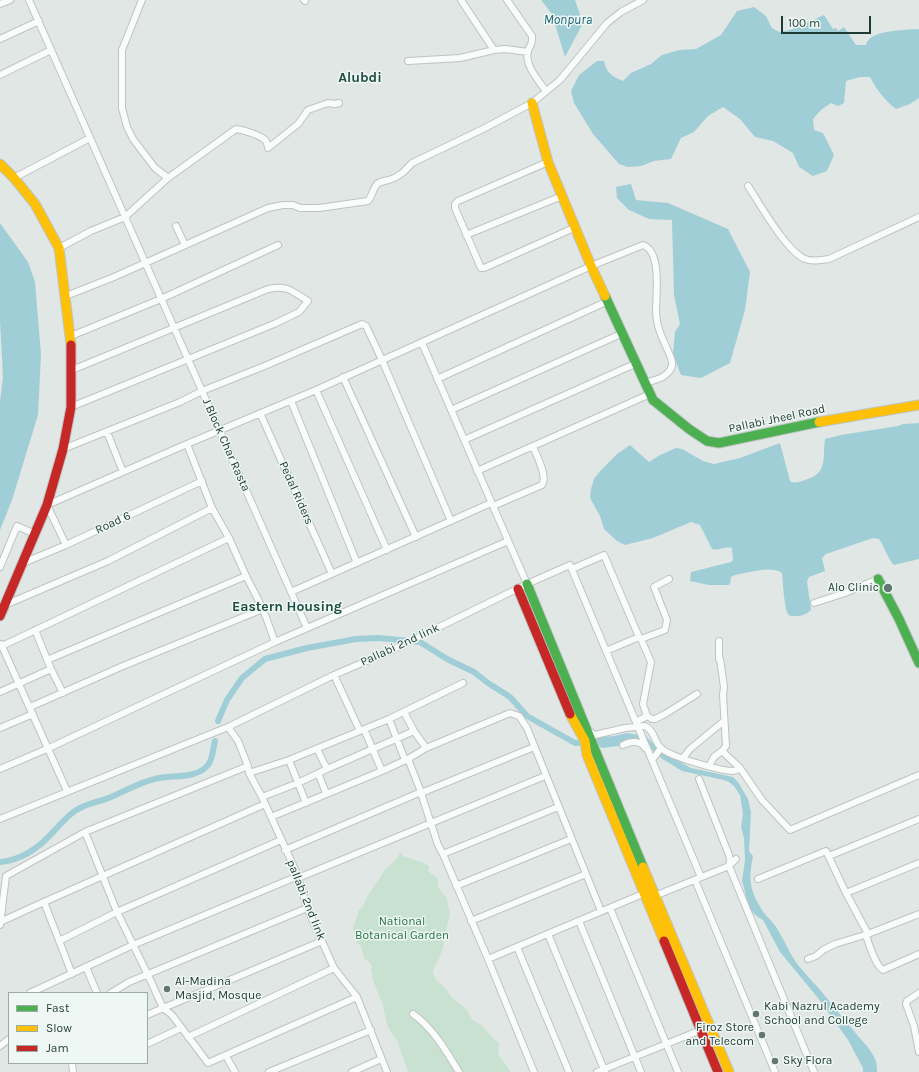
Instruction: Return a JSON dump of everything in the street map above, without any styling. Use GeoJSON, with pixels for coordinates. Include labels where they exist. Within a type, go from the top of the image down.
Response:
{"type":"FeatureCollection","features":[{"type":"Feature","properties":{"kind":"street"},"geometry":{"type":"LineString","coordinates":[[0,4],[10,0]]}},
{"type":"Feature","properties":{"kind":"street","name":"J Block Char Rasta"},"geometry":{"type":"LineString","coordinates":[[29,0],[307,628]]}},
{"type":"Feature","properties":{"kind":"street"},"geometry":{"type":"LineString","coordinates":[[142,0],[122,50],[122,108],[127,127],[133,139],[155,168],[168,178]]}},
{"type":"Feature","properties":{"kind":"street"},"geometry":{"type":"LineString","coordinates":[[461,0],[494,50]]}},
{"type":"Feature","properties":{"kind":"street"},"geometry":{"type":"LineString","coordinates":[[508,0],[532,36],[533,42],[528,52],[528,62],[546,91]]}},
{"type":"Feature","properties":{"kind":"street"},"geometry":{"type":"LineString","coordinates":[[66,296],[114,277],[268,208],[293,205],[300,208],[319,208],[368,201],[376,186],[382,181],[404,173],[412,163],[483,129],[532,103],[560,80],[607,24],[621,12],[643,0]]}},
{"type":"Feature","properties":{"kind":"street"},"geometry":{"type":"LineString","coordinates":[[0,39],[39,21]]}},
{"type":"Feature","properties":{"kind":"street"},"geometry":{"type":"LineString","coordinates":[[408,61],[460,58],[505,49],[528,52]]}},
{"type":"Feature","properties":{"kind":"street"},"geometry":{"type":"LineString","coordinates":[[0,75],[51,50]]}},
{"type":"Feature","properties":{"kind":"street"},"geometry":{"type":"LineString","coordinates":[[59,248],[91,231],[125,217],[168,178],[236,128],[258,135],[266,141],[268,148],[298,124],[308,110],[328,102],[335,104],[339,103]]}},
{"type":"Feature","properties":{"kind":"street"},"geometry":{"type":"LineString","coordinates":[[478,471],[652,397],[591,266],[548,162],[532,103]]}},
{"type":"Feature","properties":{"kind":"street"},"geometry":{"type":"LineString","coordinates":[[14,178],[90,138]]}},
{"type":"Feature","properties":{"kind":"street"},"geometry":{"type":"LineString","coordinates":[[548,162],[458,201],[455,204],[455,208],[466,235],[481,268],[484,268],[576,227]]}},
{"type":"Feature","properties":{"kind":"street"},"geometry":{"type":"LineString","coordinates":[[0,164],[14,178],[35,204],[59,248],[71,336],[72,370],[71,407],[63,449],[47,505],[0,616]]}},
{"type":"Feature","properties":{"kind":"street"},"geometry":{"type":"LineString","coordinates":[[748,186],[787,245],[805,259],[817,261],[829,259],[919,217]]}},
{"type":"Feature","properties":{"kind":"street"},"geometry":{"type":"LineString","coordinates":[[466,235],[562,196]]}},
{"type":"Feature","properties":{"kind":"street"},"geometry":{"type":"LineString","coordinates":[[176,226],[185,245]]}},
{"type":"Feature","properties":{"kind":"street"},"geometry":{"type":"LineString","coordinates":[[71,336],[162,299],[278,245]]}},
{"type":"Feature","properties":{"kind":"street"},"geometry":{"type":"LineString","coordinates":[[47,505],[187,444],[291,401],[591,266],[643,245],[647,246],[651,252],[658,272],[656,319],[664,344],[672,359],[670,370],[666,375],[645,383]]}},
{"type":"Feature","properties":{"kind":"street"},"geometry":{"type":"LineString","coordinates":[[71,407],[288,318],[298,312],[308,301],[289,289],[276,287],[268,289],[72,370]]}},
{"type":"Feature","properties":{"kind":"street"},"geometry":{"type":"LineString","coordinates":[[437,379],[608,301]]}},
{"type":"Feature","properties":{"kind":"street"},"geometry":{"type":"LineString","coordinates":[[63,449],[180,402],[202,391],[362,324],[366,326],[382,360],[451,521]]}},
{"type":"Feature","properties":{"kind":"street"},"geometry":{"type":"LineString","coordinates":[[451,410],[623,333]]}},
{"type":"Feature","properties":{"kind":"street"},"geometry":{"type":"LineString","coordinates":[[422,343],[527,584],[718,1072]]}},
{"type":"Feature","properties":{"kind":"street"},"geometry":{"type":"LineString","coordinates":[[464,440],[636,363]]}},
{"type":"Feature","properties":{"kind":"street"},"geometry":{"type":"LineString","coordinates":[[343,378],[416,537]]}},
{"type":"Feature","properties":{"kind":"street"},"geometry":{"type":"LineString","coordinates":[[316,390],[387,550]]}},
{"type":"Feature","properties":{"kind":"street","name":"Pallabi Jheel Road"},"geometry":{"type":"LineString","coordinates":[[652,397],[689,429],[707,441],[714,443],[736,440],[808,424],[919,405]]}},
{"type":"Feature","properties":{"kind":"street"},"geometry":{"type":"LineString","coordinates":[[291,401],[357,563]]}},
{"type":"Feature","properties":{"kind":"street","name":"Pedal Riders"},"geometry":{"type":"LineString","coordinates":[[260,413],[332,574]]}},
{"type":"Feature","properties":{"kind":"street"},"geometry":{"type":"LineString","coordinates":[[107,432],[123,472]]}},
{"type":"Feature","properties":{"kind":"street"},"geometry":{"type":"LineString","coordinates":[[187,444],[212,508],[229,538],[263,609],[275,642]]}},
{"type":"Feature","properties":{"kind":"street"},"geometry":{"type":"LineString","coordinates":[[291,592],[451,521],[542,485],[545,481],[544,476],[533,447]]}},
{"type":"Feature","properties":{"kind":"street","name":"Road 6"},"geometry":{"type":"LineString","coordinates":[[23,563],[66,545],[202,481]]}},
{"type":"Feature","properties":{"kind":"street"},"geometry":{"type":"LineString","coordinates":[[47,505],[66,545]]}},
{"type":"Feature","properties":{"kind":"street"},"geometry":{"type":"LineString","coordinates":[[5,605],[108,561],[212,508]]}},
{"type":"Feature","properties":{"kind":"street"},"geometry":{"type":"LineString","coordinates":[[0,567],[17,526],[35,534]]}},
{"type":"Feature","properties":{"kind":"street"},"geometry":{"type":"LineString","coordinates":[[67,791],[1,644],[35,630],[229,538]]}},
{"type":"Feature","properties":{"kind":"street"},"geometry":{"type":"LineString","coordinates":[[0,769],[49,748],[275,642],[508,541]]}},
{"type":"Feature","properties":{"kind":"street"},"geometry":{"type":"LineString","coordinates":[[697,694],[655,719],[647,716],[643,704],[651,662],[604,554],[572,569],[651,757],[775,1072]]}},
{"type":"Feature","properties":{"kind":"street","name":"Pallabi 2nd link"},"geometry":{"type":"LineString","coordinates":[[0,819],[228,727],[334,675],[390,651],[527,584],[570,565],[572,569]]}},
{"type":"Feature","properties":{"kind":"street"},"geometry":{"type":"LineString","coordinates":[[47,660],[246,576]]}},
{"type":"Feature","properties":{"kind":"street"},"geometry":{"type":"LineString","coordinates":[[606,650],[665,630],[667,620],[654,587],[669,579]]}},
{"type":"Feature","properties":{"kind":"street"},"geometry":{"type":"LineString","coordinates":[[814,603],[845,593],[878,579],[915,646],[919,663]]}},
{"type":"Feature","properties":{"kind":"street"},"geometry":{"type":"LineString","coordinates":[[518,589],[572,720],[585,731],[595,735],[637,725],[645,726],[651,730],[661,749],[692,762],[733,771],[740,768]]}},
{"type":"Feature","properties":{"kind":"street"},"geometry":{"type":"LineString","coordinates":[[30,707],[123,666],[263,609]]}},
{"type":"Feature","properties":{"kind":"street"},"geometry":{"type":"LineString","coordinates":[[35,630],[47,660],[63,693]]}},
{"type":"Feature","properties":{"kind":"street"},"geometry":{"type":"LineString","coordinates":[[709,766],[714,757],[726,746],[723,695],[724,687],[719,659],[719,642]]}},
{"type":"Feature","properties":{"kind":"street"},"geometry":{"type":"LineString","coordinates":[[0,692],[51,669]]}},
{"type":"Feature","properties":{"kind":"street"},"geometry":{"type":"LineString","coordinates":[[334,675],[373,749],[382,770]]}},
{"type":"Feature","properties":{"kind":"street"},"geometry":{"type":"LineString","coordinates":[[249,773],[289,760],[389,719],[462,683]]}},
{"type":"Feature","properties":{"kind":"street"},"geometry":{"type":"LineString","coordinates":[[404,712],[414,731],[426,748]]}},
{"type":"Feature","properties":{"kind":"street"},"geometry":{"type":"LineString","coordinates":[[271,816],[306,803],[326,793],[406,760],[426,748],[510,713],[519,716],[527,728],[545,776],[601,912]]}},
{"type":"Feature","properties":{"kind":"street"},"geometry":{"type":"LineString","coordinates":[[0,728],[32,714]]}},
{"type":"Feature","properties":{"kind":"street"},"geometry":{"type":"LineString","coordinates":[[637,725],[647,716]]}},
{"type":"Feature","properties":{"kind":"street"},"geometry":{"type":"LineString","coordinates":[[389,719],[396,739],[421,793],[438,845],[488,959],[534,1072]]}},
{"type":"Feature","properties":{"kind":"street"},"geometry":{"type":"LineString","coordinates":[[683,758],[690,749],[724,720]]}},
{"type":"Feature","properties":{"kind":"street","name":"pallabi 2nd link"},"geometry":{"type":"LineString","coordinates":[[228,727],[238,741],[248,766],[249,773],[271,816],[298,877],[307,908],[334,968],[357,996],[387,1072]]}},
{"type":"Feature","properties":{"kind":"street"},"geometry":{"type":"LineString","coordinates":[[262,797],[298,783],[414,731]]}},
{"type":"Feature","properties":{"kind":"street"},"geometry":{"type":"LineString","coordinates":[[623,745],[629,742],[638,742],[643,745],[651,757]]}},
{"type":"Feature","properties":{"kind":"street"},"geometry":{"type":"LineString","coordinates":[[285,850],[534,747]]}},
{"type":"Feature","properties":{"kind":"street"},"geometry":{"type":"LineString","coordinates":[[317,749],[327,769]]}},
{"type":"Feature","properties":{"kind":"street"},"geometry":{"type":"LineString","coordinates":[[651,757],[661,749]]}},
{"type":"Feature","properties":{"kind":"street"},"geometry":{"type":"LineString","coordinates":[[722,751],[740,768],[762,800],[790,830],[919,775]]}},
{"type":"Feature","properties":{"kind":"street"},"geometry":{"type":"LineString","coordinates":[[289,760],[306,803]]}},
{"type":"Feature","properties":{"kind":"street"},"geometry":{"type":"LineString","coordinates":[[0,925],[1,901],[6,876],[85,832],[248,766]]}},
{"type":"Feature","properties":{"kind":"street"},"geometry":{"type":"LineString","coordinates":[[318,773],[326,793]]}},
{"type":"Feature","properties":{"kind":"street"},"geometry":{"type":"LineString","coordinates":[[32,992],[133,946],[545,776]]}},
{"type":"Feature","properties":{"kind":"street"},"geometry":{"type":"LineString","coordinates":[[699,779],[729,855],[729,866],[814,1072]]}},
{"type":"Feature","properties":{"kind":"street"},"geometry":{"type":"LineString","coordinates":[[0,922],[265,804]]}},
{"type":"Feature","properties":{"kind":"street"},"geometry":{"type":"LineString","coordinates":[[443,854],[558,807]]}},
{"type":"Feature","properties":{"kind":"street"},"geometry":{"type":"LineString","coordinates":[[829,856],[919,819]]}},
{"type":"Feature","properties":{"kind":"street"},"geometry":{"type":"LineString","coordinates":[[85,832],[117,912],[163,1008],[172,1015],[208,1064],[357,996]]}},
{"type":"Feature","properties":{"kind":"street"},"geometry":{"type":"LineString","coordinates":[[456,886],[571,838]]}},
{"type":"Feature","properties":{"kind":"street"},"geometry":{"type":"LineString","coordinates":[[59,941],[117,912],[281,840]]}},
{"type":"Feature","properties":{"kind":"street"},"geometry":{"type":"LineString","coordinates":[[758,879],[826,851],[867,934],[880,969],[883,970],[919,954]]}},
{"type":"Feature","properties":{"kind":"street"},"geometry":{"type":"LineString","coordinates":[[488,959],[610,908],[649,896],[729,866],[736,859]]}},
{"type":"Feature","properties":{"kind":"street"},"geometry":{"type":"LineString","coordinates":[[846,893],[919,863]]}},
{"type":"Feature","properties":{"kind":"street"},"geometry":{"type":"LineString","coordinates":[[471,920],[586,874]]}},
{"type":"Feature","properties":{"kind":"street"},"geometry":{"type":"LineString","coordinates":[[649,896],[729,1072]]}},
{"type":"Feature","properties":{"kind":"street"},"geometry":{"type":"LineString","coordinates":[[44,902],[72,974]]}},
{"type":"Feature","properties":{"kind":"street"},"geometry":{"type":"LineString","coordinates":[[113,992],[129,982],[307,908]]}},
{"type":"Feature","properties":{"kind":"street"},"geometry":{"type":"LineString","coordinates":[[610,908],[678,1072]]}},
{"type":"Feature","properties":{"kind":"street"},"geometry":{"type":"LineString","coordinates":[[808,959],[816,956],[834,944],[867,934],[919,914]]}},
{"type":"Feature","properties":{"kind":"street"},"geometry":{"type":"LineString","coordinates":[[579,921],[641,1072]]}},
{"type":"Feature","properties":{"kind":"street"},"geometry":{"type":"LineString","coordinates":[[548,934],[605,1071]]}},
{"type":"Feature","properties":{"kind":"street"},"geometry":{"type":"LineString","coordinates":[[148,1015],[322,941]]}},
{"type":"Feature","properties":{"kind":"street"},"geometry":{"type":"LineString","coordinates":[[517,947],[569,1072]]}},
{"type":"Feature","properties":{"kind":"street"},"geometry":{"type":"LineString","coordinates":[[86,967],[97,992]]}},
{"type":"Feature","properties":{"kind":"street"},"geometry":{"type":"LineString","coordinates":[[188,1037],[334,968]]}},
{"type":"Feature","properties":{"kind":"street"},"geometry":{"type":"LineString","coordinates":[[919,993],[907,1000],[919,1052]]}},
{"type":"Feature","properties":{"kind":"street"},"geometry":{"type":"LineString","coordinates":[[413,1014],[424,1021],[444,1048],[459,1072]]}},
{"type":"Feature","properties":{"kind":"street"},"geometry":{"type":"LineString","coordinates":[[148,1044],[181,1028]]}},
{"type":"Feature","properties":{"kind":"street"},"geometry":{"type":"LineString","coordinates":[[269,1072],[370,1030]]}},
{"type":"Feature","properties":{"kind":"street"},"geometry":{"type":"LineString","coordinates":[[597,1072],[605,1071],[634,1057],[701,1030]]}},
{"type":"Feature","properties":{"kind":"street"},"geometry":{"type":"LineString","coordinates":[[0,1046],[8,1040]]}},
{"type":"Feature","properties":{"kind":"street"},"geometry":{"type":"LineString","coordinates":[[226,1056],[234,1072]]}},
{"type":"Feature","properties":{"kind":"street"},"geometry":{"type":"LineString","coordinates":[[352,1072],[381,1059]]}},
{"type":"Feature","properties":{"kind":"green space","name":"National Botanical Garden"},"geometry":{"type":"Polygon","coordinates":[[[401,852],[403,856],[429,866],[428,871],[438,879],[438,887],[447,899],[450,915],[441,954],[433,972],[436,980],[446,989],[451,997],[468,1012],[472,1020],[480,1024],[499,1044],[498,1054],[511,1072],[408,1072],[397,1040],[388,1028],[382,1002],[373,981],[372,967],[364,958],[361,946],[356,942],[353,928],[359,910],[363,906],[368,895],[385,870],[394,862],[401,852]]]}},
{"type":"Feature","properties":{"kind":"water","name":"Monpura"},"geometry":{"type":"Polygon","coordinates":[[[541,0],[575,0],[583,23],[565,57],[552,14],[541,0]]]}},
{"type":"Feature","properties":{"kind":"water"},"geometry":{"type":"Polygon","coordinates":[[[754,7],[766,16],[772,28],[779,32],[790,30],[824,15],[833,29],[836,28],[838,31],[844,27],[856,45],[866,45],[868,40],[873,36],[880,34],[919,29],[919,98],[910,104],[896,109],[881,94],[870,77],[860,77],[846,81],[844,103],[838,106],[831,103],[821,110],[813,119],[814,130],[823,133],[834,155],[827,171],[813,176],[799,167],[793,153],[773,141],[755,137],[740,119],[723,107],[708,116],[694,132],[681,138],[671,159],[654,161],[641,166],[628,167],[619,164],[593,134],[574,103],[571,91],[579,75],[597,61],[604,61],[610,74],[623,81],[631,73],[651,64],[662,55],[679,50],[696,49],[721,35],[737,11],[754,7]]]}},
{"type":"Feature","properties":{"kind":"water"},"geometry":{"type":"Polygon","coordinates":[[[631,184],[636,200],[668,203],[728,229],[750,272],[745,310],[730,363],[701,378],[681,375],[673,354],[675,332],[680,324],[674,295],[672,220],[649,219],[629,210],[617,198],[616,187],[631,184]]]}},
{"type":"Feature","properties":{"kind":"water"},"geometry":{"type":"Polygon","coordinates":[[[0,223],[28,262],[35,282],[41,355],[38,415],[12,500],[0,530],[0,402],[3,377],[0,321],[0,223]]]}},
{"type":"Feature","properties":{"kind":"water"},"geometry":{"type":"Polygon","coordinates":[[[919,423],[919,559],[894,565],[879,539],[873,538],[826,554],[822,558],[825,571],[809,577],[807,581],[811,610],[801,616],[790,616],[788,614],[782,573],[777,571],[752,571],[735,575],[731,577],[729,585],[709,585],[690,581],[691,572],[731,562],[733,560],[732,548],[712,549],[700,525],[691,522],[653,538],[625,545],[617,541],[604,529],[600,516],[590,498],[594,479],[617,454],[630,445],[649,462],[676,448],[682,449],[703,461],[714,464],[740,458],[780,443],[790,481],[795,483],[813,477],[821,469],[824,458],[825,439],[903,424],[919,423]]]}},
{"type":"Feature","properties":{"kind":"water"},"geometry":{"type":"Polygon","coordinates":[[[627,733],[646,736],[659,750],[691,768],[733,777],[738,782],[748,799],[751,812],[749,851],[753,856],[751,886],[753,892],[764,913],[779,932],[804,973],[870,1050],[876,1060],[877,1072],[863,1072],[863,1068],[848,1040],[818,998],[780,952],[763,920],[750,910],[742,881],[745,860],[744,838],[741,827],[743,814],[740,795],[734,786],[724,780],[682,771],[656,755],[647,742],[603,748],[600,747],[597,737],[614,736],[627,733]]]}},
{"type":"Feature","properties":{"kind":"waterway"},"geometry":{"type":"LineString","coordinates":[[218,721],[227,700],[242,678],[265,659],[307,648],[356,639],[379,638],[420,642],[447,659],[474,672],[510,697],[527,716],[575,743],[607,742]]}},
{"type":"Feature","properties":{"kind":"waterway"},"geometry":{"type":"LineString","coordinates":[[0,862],[16,859],[30,852],[43,842],[77,809],[111,797],[147,781],[198,773],[208,765],[211,760],[215,741]]}},
{"type":"Feature","properties":{"kind":"traffic: fast"},"geometry":{"type":"LineString","coordinates":[[605,296],[653,400],[689,429],[707,441],[719,443],[819,422]]}},
{"type":"Feature","properties":{"kind":"traffic: fast"},"geometry":{"type":"LineString","coordinates":[[878,579],[899,619],[919,663]]}},
{"type":"Feature","properties":{"kind":"traffic: fast"},"geometry":{"type":"LineString","coordinates":[[527,584],[643,867]]}},
{"type":"Feature","properties":{"kind":"traffic: slow"},"geometry":{"type":"LineString","coordinates":[[532,103],[548,162],[605,296]]}},
{"type":"Feature","properties":{"kind":"traffic: slow"},"geometry":{"type":"LineString","coordinates":[[0,164],[14,178],[35,204],[59,248],[71,345]]}},
{"type":"Feature","properties":{"kind":"traffic: slow"},"geometry":{"type":"LineString","coordinates":[[819,422],[919,405]]}},
{"type":"Feature","properties":{"kind":"traffic: slow"},"geometry":{"type":"LineString","coordinates":[[570,714],[585,741],[587,755],[664,941]]}},
{"type":"Feature","properties":{"kind":"traffic: slow"},"geometry":{"type":"LineString","coordinates":[[643,867],[729,1072]]}},
{"type":"Feature","properties":{"kind":"traffic: jam"},"geometry":{"type":"LineString","coordinates":[[0,616],[47,505],[63,449],[71,407],[71,345]]}},
{"type":"Feature","properties":{"kind":"traffic: jam"},"geometry":{"type":"LineString","coordinates":[[518,589],[570,714]]}},
{"type":"Feature","properties":{"kind":"traffic: jam"},"geometry":{"type":"LineString","coordinates":[[664,941],[718,1072]]}},
{"type":"Feature","properties":{"kind":"place","name":"Alo Clinic"},"geometry":{"type":"Point","coordinates":[888,588]}},
{"type":"Feature","properties":{"kind":"place","name":"Al-Madina Masjid, Mosque"},"geometry":{"type":"Point","coordinates":[167,989]}},
{"type":"Feature","properties":{"kind":"place","name":"Kabi Nazrul Academy School and College"},"geometry":{"type":"Point","coordinates":[756,1014]}},
{"type":"Feature","properties":{"kind":"place","name":"Firoz Store and Telecom"},"geometry":{"type":"Point","coordinates":[762,1035]}},
{"type":"Feature","properties":{"kind":"place","name":"Sky Flora"},"geometry":{"type":"Point","coordinates":[775,1061]}},
{"type":"Feature","properties":{"kind":"district","name":"Alubdi"},"geometry":{"type":"Point","coordinates":[360,78]}},
{"type":"Feature","properties":{"kind":"district","name":"Eastern Housing"},"geometry":{"type":"Point","coordinates":[287,607]}}]}
